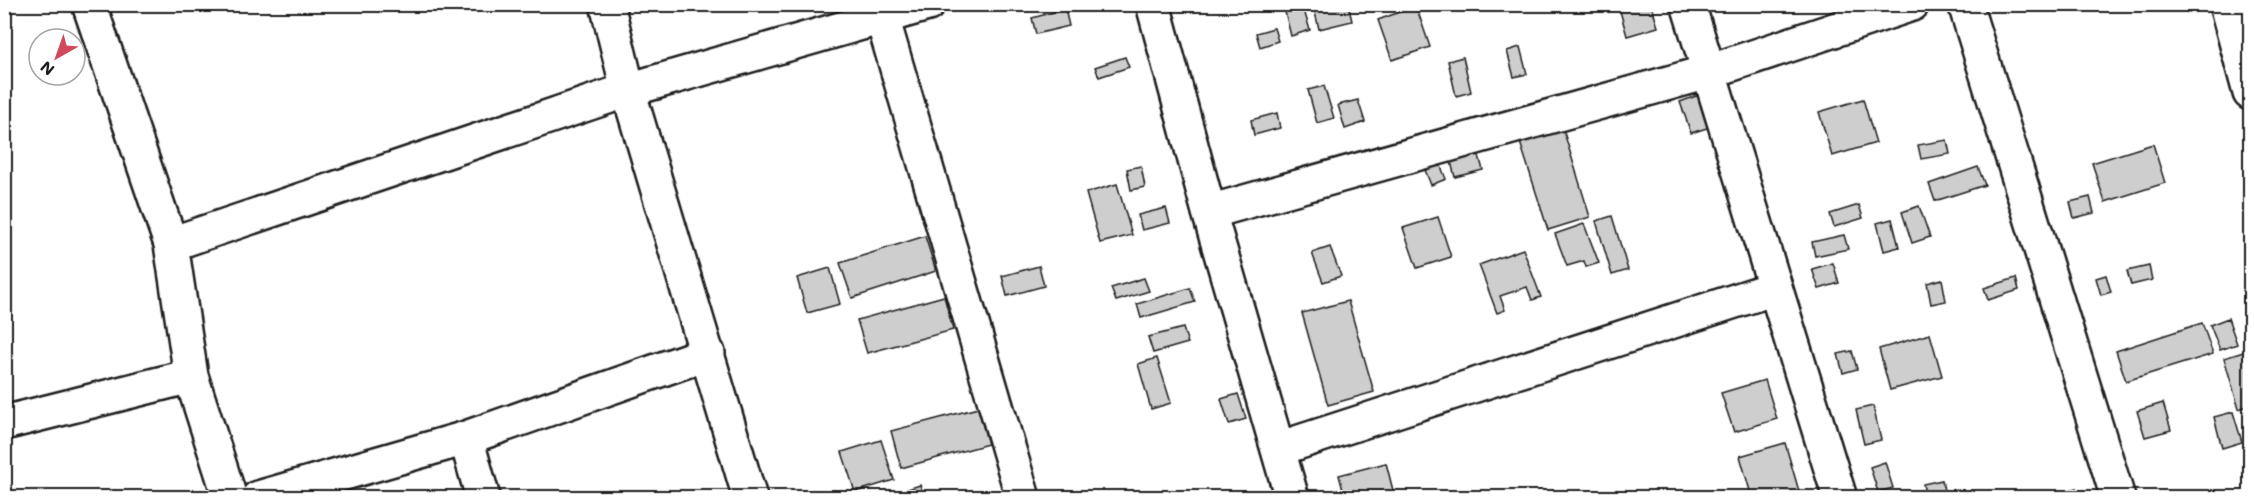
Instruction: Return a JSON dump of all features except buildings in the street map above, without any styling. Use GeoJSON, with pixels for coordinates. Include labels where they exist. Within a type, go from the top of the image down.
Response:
{"type":"FeatureCollection","features":[{"type":"Feature","properties":{"kind":"street"},"geometry":{"type":"LineString","coordinates":[[89,4],[171,244],[191,376],[230,498]]}},
{"type":"Feature","properties":{"kind":"street"},"geometry":{"type":"LineString","coordinates":[[607,4],[628,90],[750,498]]}},
{"type":"Feature","properties":{"kind":"street"},"geometry":{"type":"LineString","coordinates":[[171,244],[628,90],[928,4]]}},
{"type":"Feature","properties":{"kind":"street"},"geometry":{"type":"LineString","coordinates":[[1153,4],[1209,212],[1292,498]]}},
{"type":"Feature","properties":{"kind":"street"},"geometry":{"type":"LineString","coordinates":[[1689,4],[1840,498]]}},
{"type":"Feature","properties":{"kind":"street"},"geometry":{"type":"LineString","coordinates":[[1209,212],[1708,72],[1912,4]]}},
{"type":"Feature","properties":{"kind":"street"},"geometry":{"type":"LineString","coordinates":[[1965,4],[2118,498]]}},
{"type":"Feature","properties":{"kind":"street"},"geometry":{"type":"LineString","coordinates":[[2226,4],[2250,93]]}},
{"type":"Feature","properties":{"kind":"street"},"geometry":{"type":"LineString","coordinates":[[882,17],[1023,498]]}},
{"type":"Feature","properties":{"kind":"street"},"geometry":{"type":"LineString","coordinates":[[1278,449],[1775,288]]}},
{"type":"Feature","properties":{"kind":"street"},"geometry":{"type":"LineString","coordinates":[[258,498],[466,438],[708,353]]}},
{"type":"Feature","properties":{"kind":"street"},"geometry":{"type":"LineString","coordinates":[[4,423],[191,376]]}},
{"type":"Feature","properties":{"kind":"street"},"geometry":{"type":"LineString","coordinates":[[466,438],[483,498]]}}]}
